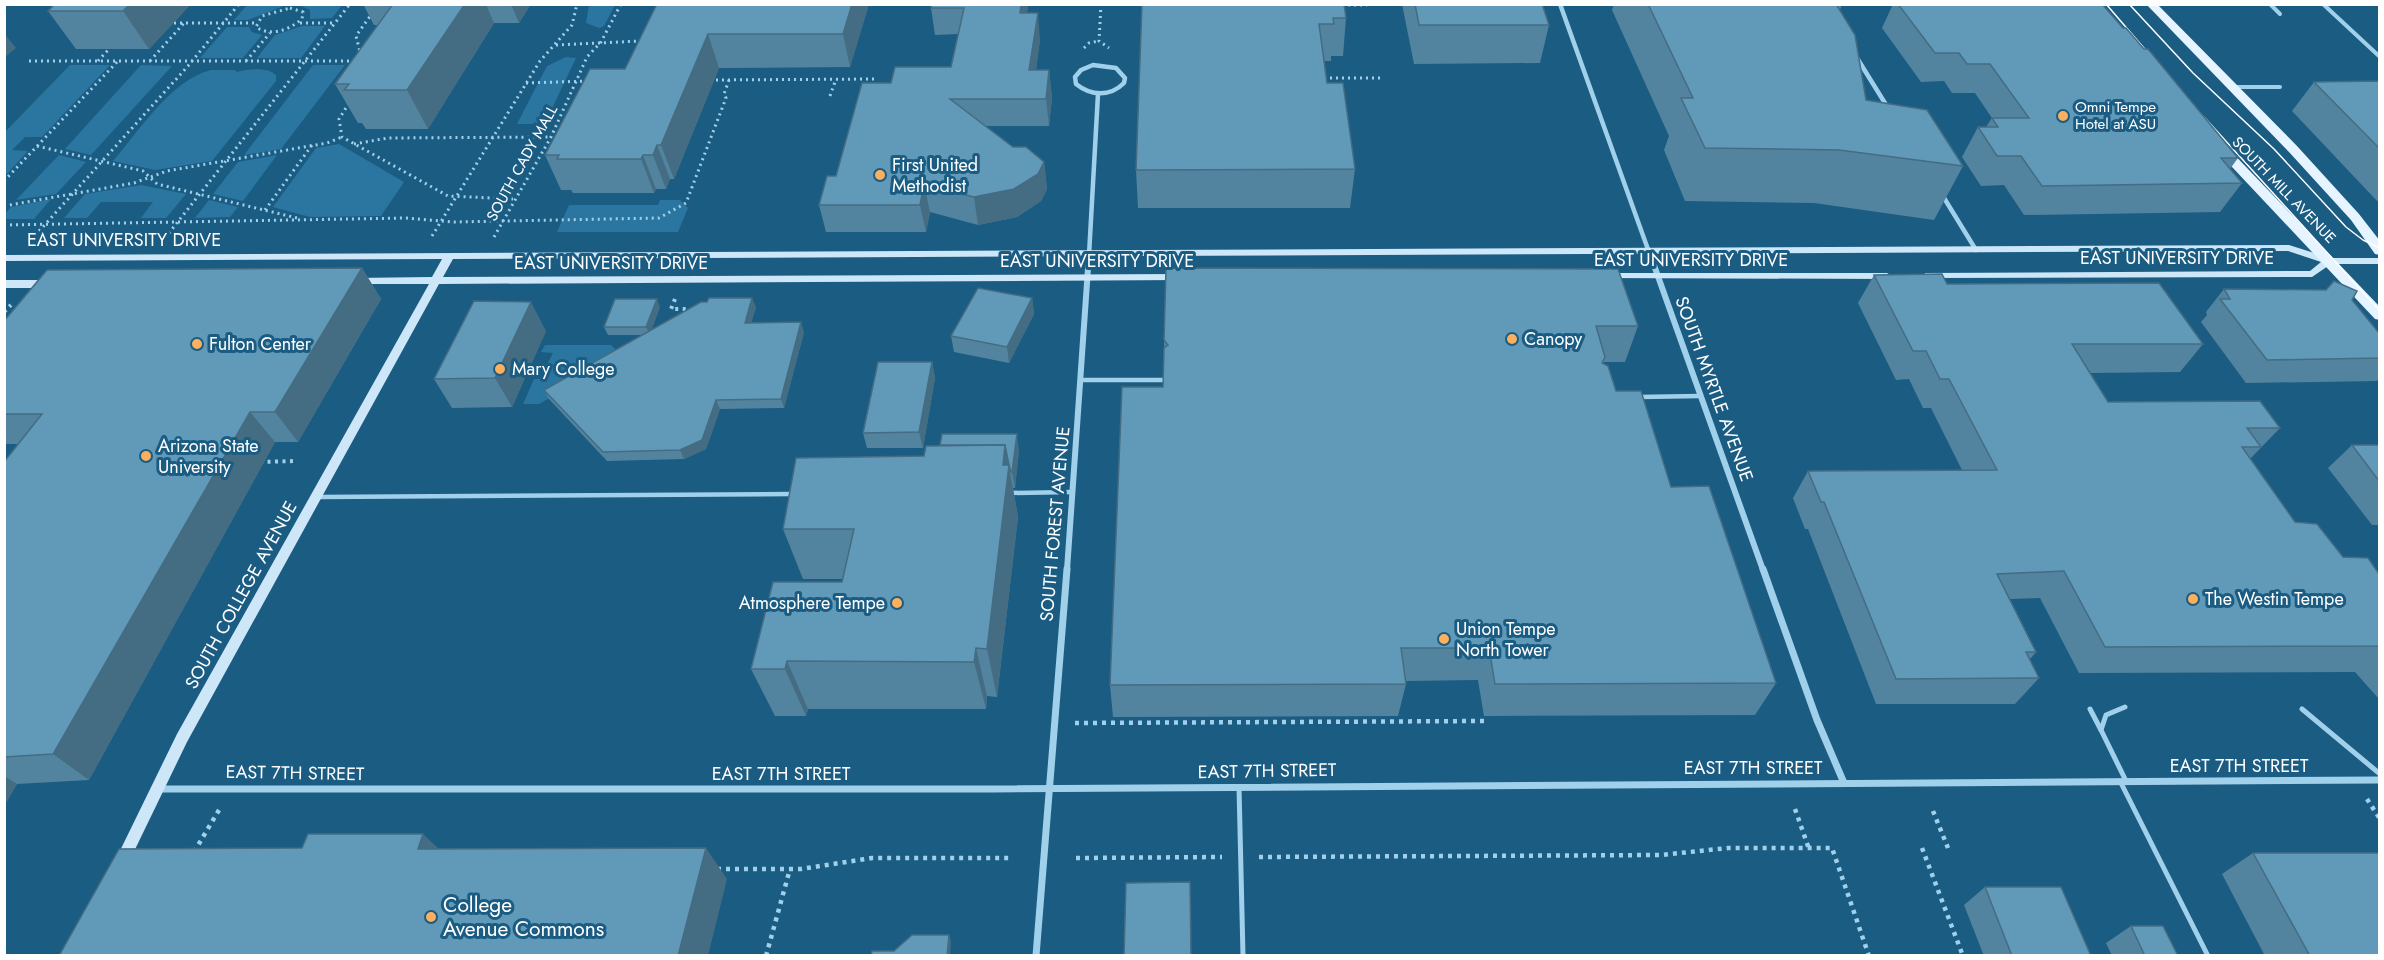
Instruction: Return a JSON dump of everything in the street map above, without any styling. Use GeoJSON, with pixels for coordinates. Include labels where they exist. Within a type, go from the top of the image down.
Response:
{"type":"FeatureCollection","features":[{"type":"Feature","properties":{"kind":"main road","name":"SOUTH MILL AVENUE"},"geometry":{"type":"LineString","coordinates":[[2151,4],[2324,183],[2355,217],[2379,251]]}},
{"type":"Feature","properties":{"kind":"main road","name":"SOUTH MILL AVENUE"},"geometry":{"type":"LineString","coordinates":[[2211,136],[2379,316]]}},
{"type":"Feature","properties":{"kind":"main road","name":"EAST UNIVERSITY DRIVE"},"geometry":{"type":"LineString","coordinates":[[4,284],[68,271],[450,255],[2289,248],[2329,261],[2379,261]]}},
{"type":"Feature","properties":{"kind":"main road","name":"SOUTH COLLEGE AVENUE"},"geometry":{"type":"LineString","coordinates":[[112,879],[132,843],[155,789],[450,255]]}},
{"type":"Feature","properties":{"kind":"main road","name":"EAST UNIVERSITY DRIVE"},"geometry":{"type":"LineString","coordinates":[[4,258],[68,271]]}},
{"type":"Feature","properties":{"kind":"main road","name":"EAST UNIVERSITY DRIVE"},"geometry":{"type":"LineString","coordinates":[[1916,275],[2312,274],[2329,261]]}},
{"type":"Feature","properties":{"kind":"main road","name":"EAST UNIVERSITY DRIVE"},"geometry":{"type":"LineString","coordinates":[[1590,276],[1904,276]]}},
{"type":"Feature","properties":{"kind":"main road","name":"EAST UNIVERSITY DRIVE"},"geometry":{"type":"LineString","coordinates":[[342,281],[1195,277]]}},
{"type":"Feature","properties":{"kind":"street","name":"SOUTH MYRTLE AVENUE"},"geometry":{"type":"LineString","coordinates":[[1560,4],[1817,720],[1844,783]]}},
{"type":"Feature","properties":{"kind":"street"},"geometry":{"type":"LineString","coordinates":[[1854,54],[1891,114]]}},
{"type":"Feature","properties":{"kind":"street"},"geometry":{"type":"LineString","coordinates":[[1109,65],[1121,70],[1125,78],[1124,83],[1115,91],[1098,94],[1079,88],[1075,77],[1086,67],[1109,65]]}},
{"type":"Feature","properties":{"kind":"street","name":"SOUTH FOREST AVENUE"},"geometry":{"type":"LineString","coordinates":[[1036,956],[1081,380],[1098,94]]}},
{"type":"Feature","properties":{"kind":"street"},"geometry":{"type":"LineString","coordinates":[[1935,183],[1976,250]]}},
{"type":"Feature","properties":{"kind":"street","name":"EAST 7TH STREET"},"geometry":{"type":"LineString","coordinates":[[155,789],[1050,788],[2379,780]]}},
{"type":"Feature","properties":{"kind":"lane"},"geometry":{"type":"LineString","coordinates":[[2270,4],[2280,14]]}},
{"type":"Feature","properties":{"kind":"lane"},"geometry":{"type":"LineString","coordinates":[[2323,4],[2379,57]]}},
{"type":"Feature","properties":{"kind":"lane"},"geometry":{"type":"LineString","coordinates":[[2229,87],[2280,87]]}},
{"type":"Feature","properties":{"kind":"lane"},"geometry":{"type":"LineString","coordinates":[[1081,380],[1164,380]]}},
{"type":"Feature","properties":{"kind":"lane"},"geometry":{"type":"LineString","coordinates":[[1637,397],[1700,396]]}},
{"type":"Feature","properties":{"kind":"lane"},"geometry":{"type":"LineString","coordinates":[[1001,493],[1072,492]]}},
{"type":"Feature","properties":{"kind":"lane"},"geometry":{"type":"LineString","coordinates":[[315,497],[802,494]]}},
{"type":"Feature","properties":{"kind":"lane"},"geometry":{"type":"LineString","coordinates":[[2101,730],[2106,715],[2125,707]]}},
{"type":"Feature","properties":{"kind":"lane"},"geometry":{"type":"LineString","coordinates":[[2090,709],[2208,956]]}},
{"type":"Feature","properties":{"kind":"lane"},"geometry":{"type":"LineString","coordinates":[[2302,709],[2379,774]]}},
{"type":"Feature","properties":{"kind":"lane"},"geometry":{"type":"LineString","coordinates":[[1239,786],[1243,956]]}},
{"type":"Feature","properties":{"kind":"path"},"geometry":{"type":"LineString","coordinates":[[31,240],[192,62],[239,4]]}},
{"type":"Feature","properties":{"kind":"path"},"geometry":{"type":"LineString","coordinates":[[290,8],[293,4]]}},
{"type":"Feature","properties":{"kind":"path"},"geometry":{"type":"LineString","coordinates":[[165,238],[350,4]]}},
{"type":"Feature","properties":{"kind":"path"},"geometry":{"type":"LineString","coordinates":[[430,238],[443,222],[491,138],[526,83],[572,25],[577,4]]}},
{"type":"Feature","properties":{"kind":"path","name":"SOUTH CADY MALL"},"geometry":{"type":"LineString","coordinates":[[493,238],[513,199],[551,137],[574,81],[587,57],[601,42],[621,4]]}},
{"type":"Feature","properties":{"kind":"path"},"geometry":{"type":"LineString","coordinates":[[1101,4],[1099,41],[1108,46],[1112,56],[1109,65]]}},
{"type":"Feature","properties":{"kind":"path"},"geometry":{"type":"LineString","coordinates":[[1332,5],[1367,5]]}},
{"type":"Feature","properties":{"kind":"path"},"geometry":{"type":"LineString","coordinates":[[174,23],[255,23],[268,13],[290,8],[303,12],[299,23]]}},
{"type":"Feature","properties":{"kind":"path"},"geometry":{"type":"LineString","coordinates":[[29,61],[363,61],[356,36],[373,12]]}},
{"type":"Feature","properties":{"kind":"path"},"geometry":{"type":"LineString","coordinates":[[149,61],[184,23]]}},
{"type":"Feature","properties":{"kind":"path"},"geometry":{"type":"LineString","coordinates":[[255,23],[258,29],[271,32],[299,23],[335,23]]}},
{"type":"Feature","properties":{"kind":"path"},"geometry":{"type":"LineString","coordinates":[[246,62],[271,32]]}},
{"type":"Feature","properties":{"kind":"path"},"geometry":{"type":"LineString","coordinates":[[555,45],[649,40]]}},
{"type":"Feature","properties":{"kind":"path"},"geometry":{"type":"LineString","coordinates":[[98,61],[109,49]]}},
{"type":"Feature","properties":{"kind":"path"},"geometry":{"type":"LineString","coordinates":[[5,180],[118,61]]}},
{"type":"Feature","properties":{"kind":"path"},"geometry":{"type":"LineString","coordinates":[[1323,78],[1380,78]]}},
{"type":"Feature","properties":{"kind":"path"},"geometry":{"type":"LineString","coordinates":[[830,96],[836,79]]}},
{"type":"Feature","properties":{"kind":"path"},"geometry":{"type":"LineString","coordinates":[[707,80],[874,79]]}},
{"type":"Feature","properties":{"kind":"path"},"geometry":{"type":"LineString","coordinates":[[4,225],[176,224],[406,218],[443,222],[659,218],[683,206],[726,98],[724,94],[729,80]]}},
{"type":"Feature","properties":{"kind":"path"},"geometry":{"type":"LineString","coordinates":[[526,83],[596,81]]}},
{"type":"Feature","properties":{"kind":"path"},"geometry":{"type":"LineString","coordinates":[[353,99],[340,115],[337,127],[342,137],[431,189],[456,198],[513,199]]}},
{"type":"Feature","properties":{"kind":"path"},"geometry":{"type":"LineString","coordinates":[[4,206],[134,183],[167,171],[312,145],[342,137]]}},
{"type":"Feature","properties":{"kind":"path"},"geometry":{"type":"LineString","coordinates":[[354,144],[388,138],[551,137]]}},
{"type":"Feature","properties":{"kind":"path"},"geometry":{"type":"LineString","coordinates":[[265,210],[312,145]]}},
{"type":"Feature","properties":{"kind":"path"},"geometry":{"type":"LineString","coordinates":[[37,146],[143,171],[156,184],[303,220]]}},
{"type":"Feature","properties":{"kind":"path"},"geometry":{"type":"LineString","coordinates":[[675,299],[671,309],[702,309]]}},
{"type":"Feature","properties":{"kind":"path"},"geometry":{"type":"LineString","coordinates":[[4,312],[13,302]]}},
{"type":"Feature","properties":{"kind":"path"},"geometry":{"type":"LineString","coordinates":[[250,462],[296,461]]}},
{"type":"Feature","properties":{"kind":"path"},"geometry":{"type":"LineString","coordinates":[[1074,723],[1487,721]]}},
{"type":"Feature","properties":{"kind":"path"},"geometry":{"type":"LineString","coordinates":[[1795,809],[1809,849]]}},
{"type":"Feature","properties":{"kind":"path"},"geometry":{"type":"LineString","coordinates":[[188,862],[219,810]]}},
{"type":"Feature","properties":{"kind":"path"},"geometry":{"type":"LineString","coordinates":[[1933,811],[1948,848]]}},
{"type":"Feature","properties":{"kind":"path"},"geometry":{"type":"LineString","coordinates":[[1922,848],[1963,956]]}},
{"type":"Feature","properties":{"kind":"path"},"geometry":{"type":"LineString","coordinates":[[1076,858],[1641,855],[1728,849],[1832,849],[1869,956]]}},
{"type":"Feature","properties":{"kind":"path"},"geometry":{"type":"LineString","coordinates":[[706,869],[790,869],[872,858],[1012,858]]}},
{"type":"Feature","properties":{"kind":"path"},"geometry":{"type":"LineString","coordinates":[[766,956],[790,869]]}},
{"type":"Feature","properties":{"kind":"shaded area"},"geometry":{"type":"Polygon","coordinates":[[[589,4],[615,4],[604,26],[599,28],[586,23],[589,4]]]}},
{"type":"Feature","properties":{"kind":"shaded area"},"geometry":{"type":"Polygon","coordinates":[[[247,5],[286,5],[248,20],[234,20],[247,5]]]}},
{"type":"Feature","properties":{"kind":"shaded area"},"geometry":{"type":"Polygon","coordinates":[[[299,5],[342,5],[332,18],[310,19],[310,10],[299,5]]]}},
{"type":"Feature","properties":{"kind":"shaded area"},"geometry":{"type":"Polygon","coordinates":[[[302,26],[325,26],[301,58],[257,58],[275,35],[302,26]]]}},
{"type":"Feature","properties":{"kind":"shaded area"},"geometry":{"type":"Polygon","coordinates":[[[227,27],[249,27],[252,32],[262,35],[243,58],[200,58],[227,27]]]}},
{"type":"Feature","properties":{"kind":"shaded area"},"geometry":{"type":"Polygon","coordinates":[[[566,57],[576,58],[547,119],[539,124],[517,124],[547,66],[566,57]]]}},
{"type":"Feature","properties":{"kind":"shaded area"},"geometry":{"type":"Polygon","coordinates":[[[70,65],[110,65],[42,137],[25,137],[12,150],[28,151],[5,176],[5,132],[70,65]]]}},
{"type":"Feature","properties":{"kind":"shaded area"},"geometry":{"type":"Polygon","coordinates":[[[141,65],[172,66],[91,155],[65,149],[141,65]]]}},
{"type":"Feature","properties":{"kind":"shaded area"},"geometry":{"type":"Polygon","coordinates":[[[313,65],[345,65],[281,149],[244,155],[313,65]]]}},
{"type":"Feature","properties":{"kind":"shaded area"},"geometry":{"type":"Polygon","coordinates":[[[211,70],[235,70],[237,72],[263,70],[276,75],[276,81],[212,161],[155,170],[113,161],[169,95],[182,84],[211,70]]]}},
{"type":"Feature","properties":{"kind":"shaded area"},"geometry":{"type":"Polygon","coordinates":[[[339,144],[404,182],[381,216],[310,217],[273,207],[316,148],[339,144]]]}},
{"type":"Feature","properties":{"kind":"shaded area"},"geometry":{"type":"Polygon","coordinates":[[[59,155],[86,162],[56,194],[16,200],[59,155]]]}},
{"type":"Feature","properties":{"kind":"shaded area"},"geometry":{"type":"Polygon","coordinates":[[[277,155],[243,201],[213,194],[238,162],[277,155]]]}},
{"type":"Feature","properties":{"kind":"shaded area"},"geometry":{"type":"Polygon","coordinates":[[[141,185],[186,194],[166,218],[141,218],[153,202],[101,202],[87,218],[64,218],[85,194],[141,185]]]}},
{"type":"Feature","properties":{"kind":"shaded area"},"geometry":{"type":"Polygon","coordinates":[[[51,199],[34,219],[5,219],[5,214],[11,207],[51,199]]]}},
{"type":"Feature","properties":{"kind":"shaded area"},"geometry":{"type":"Polygon","coordinates":[[[209,200],[238,207],[230,217],[195,218],[209,200]]]}},
{"type":"Feature","properties":{"kind":"shaded area"},"geometry":{"type":"Polygon","coordinates":[[[660,200],[680,200],[688,208],[678,232],[557,232],[569,205],[658,205],[660,200]]]}},
{"type":"Feature","properties":{"kind":"shaded area"},"geometry":{"type":"Polygon","coordinates":[[[545,345],[611,345],[624,357],[539,404],[523,404],[534,379],[540,379],[553,353],[541,352],[545,345]]]}},
{"type":"Feature","properties":{"kind":"building"},"geometry":{"type":"Polygon","coordinates":[[[55,4],[130,4],[123,11],[48,11],[55,4]]]}},
{"type":"Feature","properties":{"kind":"building"},"geometry":{"type":"Polygon","coordinates":[[[393,4],[465,4],[407,90],[344,90],[349,84],[335,84],[393,4]]]}},
{"type":"Feature","properties":{"kind":"building"},"geometry":{"type":"Polygon","coordinates":[[[657,4],[852,4],[843,34],[708,34],[661,145],[657,145],[653,155],[643,155],[641,159],[557,159],[559,155],[545,155],[590,69],[625,69],[657,4]]]}},
{"type":"Feature","properties":{"kind":"building"},"geometry":{"type":"Polygon","coordinates":[[[932,4],[1021,4],[1020,13],[1038,13],[1029,70],[1049,70],[1046,99],[950,99],[1013,147],[1026,147],[1044,162],[1038,174],[1014,189],[974,197],[924,185],[920,205],[819,205],[827,176],[836,176],[862,83],[891,83],[895,67],[951,67],[964,8],[931,8],[932,4]]]}},
{"type":"Feature","properties":{"kind":"building"},"geometry":{"type":"Polygon","coordinates":[[[1142,4],[1344,4],[1346,18],[1333,18],[1334,24],[1319,24],[1327,83],[1343,83],[1355,169],[1136,170],[1142,4]]]}},
{"type":"Feature","properties":{"kind":"building"},"geometry":{"type":"Polygon","coordinates":[[[1415,4],[1542,4],[1549,25],[1419,25],[1415,4]]]}},
{"type":"Feature","properties":{"kind":"building"},"geometry":{"type":"Polygon","coordinates":[[[1648,4],[1836,4],[1855,35],[1866,100],[1927,110],[1963,166],[1839,150],[1705,148],[1681,98],[1693,98],[1648,4]]]}},
{"type":"Feature","properties":{"kind":"building","name":"Omni Tempe Hotel at ASU"},"geometry":{"type":"Polygon","coordinates":[[[1898,4],[2102,4],[2144,49],[2148,49],[2238,158],[2221,158],[2242,183],[2042,186],[2021,156],[1997,156],[1978,127],[1998,127],[1992,118],[2029,118],[1990,64],[1967,64],[1959,53],[1935,53],[1898,4]]]}},
{"type":"Feature","properties":{"kind":"building"},"geometry":{"type":"Polygon","coordinates":[[[2379,81],[2379,148],[2314,82],[2379,81]]]}},
{"type":"Feature","properties":{"kind":"building"},"geometry":{"type":"Polygon","coordinates":[[[362,268],[275,412],[250,412],[53,754],[4,757],[4,462],[42,414],[4,414],[4,321],[47,270],[362,268]]]}},
{"type":"Feature","properties":{"kind":"building"},"geometry":{"type":"Polygon","coordinates":[[[1166,268],[1618,269],[1638,326],[1596,326],[1605,357],[1602,363],[1608,366],[1616,391],[1641,391],[1671,487],[1709,486],[1776,683],[1495,684],[1489,648],[1401,648],[1406,684],[1110,685],[1122,387],[1163,387],[1164,348],[1168,345],[1164,340],[1166,268]]]}},
{"type":"Feature","properties":{"kind":"building"},"geometry":{"type":"Polygon","coordinates":[[[1942,274],[1947,284],[2159,283],[2203,344],[2072,344],[2108,402],[2260,401],[2280,428],[2247,428],[2261,447],[2242,447],[2295,522],[2317,524],[2343,557],[2368,558],[2379,574],[2379,646],[2105,647],[2064,571],[1997,574],[2036,652],[2026,652],[2039,678],[1896,679],[1824,502],[1821,502],[1808,471],[1997,470],[1949,379],[1940,379],[1926,351],[1913,351],[1874,275],[1942,274]]]}},
{"type":"Feature","properties":{"kind":"building"},"geometry":{"type":"Polygon","coordinates":[[[2334,281],[2357,291],[2352,300],[2379,333],[2379,358],[2267,360],[2220,299],[2230,299],[2224,289],[2326,290],[2334,281]]]}},
{"type":"Feature","properties":{"kind":"building"},"geometry":{"type":"Polygon","coordinates":[[[978,288],[1032,298],[1007,347],[951,336],[978,288]]]}},
{"type":"Feature","properties":{"kind":"building"},"geometry":{"type":"Polygon","coordinates":[[[709,298],[752,298],[745,323],[801,322],[781,399],[716,400],[702,440],[680,450],[603,452],[544,390],[701,302],[707,302],[709,298]]]}},
{"type":"Feature","properties":{"kind":"building"},"geometry":{"type":"Polygon","coordinates":[[[615,299],[657,299],[646,327],[604,327],[615,299]]]}},
{"type":"Feature","properties":{"kind":"building"},"geometry":{"type":"Polygon","coordinates":[[[474,301],[531,302],[495,378],[434,379],[474,301]]]}},
{"type":"Feature","properties":{"kind":"building"},"geometry":{"type":"Polygon","coordinates":[[[878,362],[932,362],[919,432],[863,433],[878,362]]]}},
{"type":"Feature","properties":{"kind":"building"},"geometry":{"type":"Polygon","coordinates":[[[942,434],[1017,434],[1012,472],[1005,445],[940,445],[942,434]]]}},
{"type":"Feature","properties":{"kind":"building"},"geometry":{"type":"Polygon","coordinates":[[[1005,445],[1003,465],[1009,465],[987,649],[976,648],[974,662],[787,661],[785,669],[751,669],[773,582],[842,582],[854,529],[783,529],[796,458],[924,456],[926,446],[1005,445]]]}},
{"type":"Feature","properties":{"kind":"building"},"geometry":{"type":"Polygon","coordinates":[[[2352,445],[2379,445],[2379,481],[2352,445]]]}},
{"type":"Feature","properties":{"kind":"building","name":"College Avenue Commons"},"geometry":{"type":"Polygon","coordinates":[[[308,834],[423,834],[418,849],[706,848],[678,956],[59,956],[119,849],[302,848],[308,834]]]}},
{"type":"Feature","properties":{"kind":"building"},"geometry":{"type":"Polygon","coordinates":[[[2253,853],[2379,853],[2379,956],[2310,956],[2253,853]]]}},
{"type":"Feature","properties":{"kind":"building"},"geometry":{"type":"Polygon","coordinates":[[[1190,882],[1191,956],[1124,956],[1126,883],[1190,882]]]}},
{"type":"Feature","properties":{"kind":"building"},"geometry":{"type":"Polygon","coordinates":[[[1985,887],[2061,887],[2091,956],[2012,956],[1985,887]]]}},
{"type":"Feature","properties":{"kind":"building"},"geometry":{"type":"Polygon","coordinates":[[[2131,926],[2163,926],[2178,956],[2145,956],[2131,926]]]}},
{"type":"Feature","properties":{"kind":"building"},"geometry":{"type":"Polygon","coordinates":[[[912,935],[949,935],[947,956],[871,956],[872,951],[894,951],[912,935]]]}},
{"type":"Feature","properties":{"kind":"tram line"},"geometry":{"type":"LineString","coordinates":[[2106,4],[2155,61]]}},
{"type":"Feature","properties":{"kind":"tram line"},"geometry":{"type":"LineString","coordinates":[[2129,4],[2193,73],[2274,149],[2346,227],[2363,240],[2380,248]]}},
{"type":"Feature","properties":{"kind":"tram line"},"geometry":{"type":"LineString","coordinates":[[2204,117],[2380,311]]}},
{"type":"Feature","properties":{"kind":"place","name":"Omni Tempe Hotel at ASU"},"geometry":{"type":"Point","coordinates":[2063,116]}},
{"type":"Feature","properties":{"kind":"place","name":"First United Methodist"},"geometry":{"type":"Point","coordinates":[880,175]}},
{"type":"Feature","properties":{"kind":"place","name":"Canopy"},"geometry":{"type":"Point","coordinates":[1512,339]}},
{"type":"Feature","properties":{"kind":"place","name":"Fulton Center"},"geometry":{"type":"Point","coordinates":[197,344]}},
{"type":"Feature","properties":{"kind":"place","name":"Mary College"},"geometry":{"type":"Point","coordinates":[500,369]}},
{"type":"Feature","properties":{"kind":"place","name":"Arizona State University"},"geometry":{"type":"Point","coordinates":[146,456]}},
{"type":"Feature","properties":{"kind":"place","name":"The Westin Tempe"},"geometry":{"type":"Point","coordinates":[2193,599]}},
{"type":"Feature","properties":{"kind":"place","name":"Atmosphere Tempe"},"geometry":{"type":"Point","coordinates":[897,603]}},
{"type":"Feature","properties":{"kind":"place","name":"Union Tempe North Tower"},"geometry":{"type":"Point","coordinates":[1444,639]}},
{"type":"Feature","properties":{"kind":"place","name":"College Avenue Commons"},"geometry":{"type":"Point","coordinates":[431,917]}}]}
